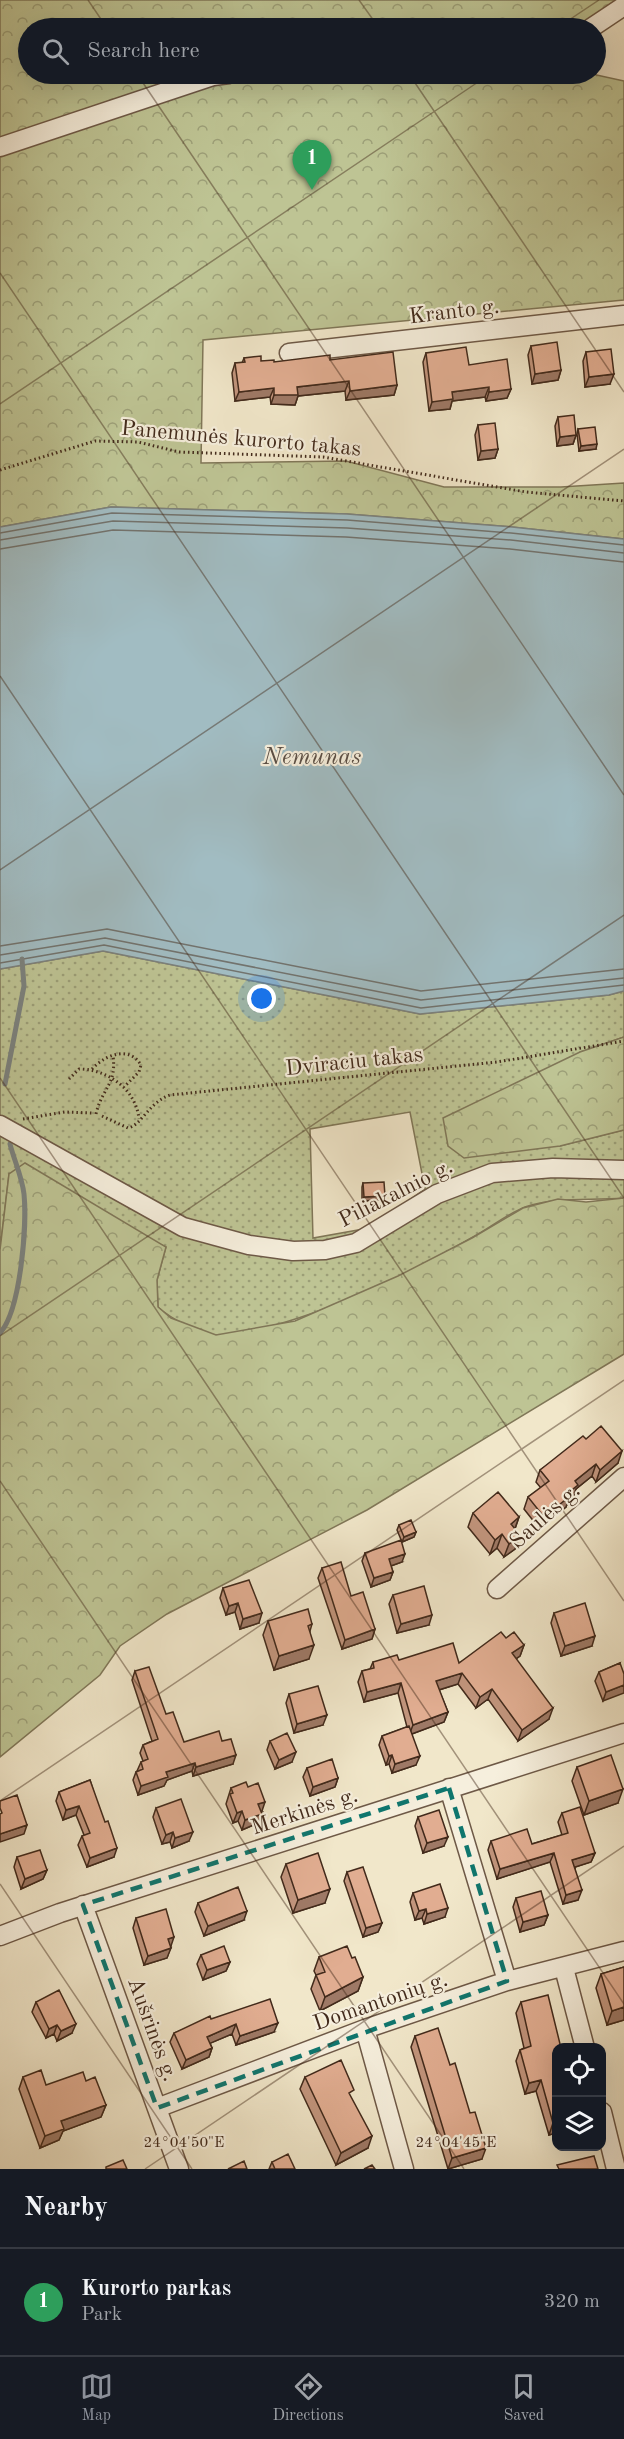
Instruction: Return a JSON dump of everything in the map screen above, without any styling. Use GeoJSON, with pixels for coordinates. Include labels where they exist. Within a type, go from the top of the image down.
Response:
{"type":"FeatureCollection","features":[{"type":"Feature","properties":{"kind":"street"},"geometry":{"type":"LineString","coordinates":[[606,18],[624,6]]}},
{"type":"Feature","properties":{"kind":"street"},"geometry":{"type":"LineString","coordinates":[[0,147],[189,84]]}},
{"type":"Feature","properties":{"kind":"street","name":"Kranto g."},"geometry":{"type":"LineString","coordinates":[[289,353],[624,315]]}},
{"type":"Feature","properties":{"kind":"street","name":"Piliakalnio g."},"geometry":{"type":"LineString","coordinates":[[0,1125],[183,1227],[249,1245],[293,1251],[325,1250],[356,1244],[437,1194],[492,1173],[553,1168],[624,1170]]}},
{"type":"Feature","properties":{"kind":"street","name":"Saulės g."},"geometry":{"type":"LineString","coordinates":[[496,1589],[624,1476]]}},
{"type":"Feature","properties":{"kind":"street","name":"Merkinės g."},"geometry":{"type":"LineString","coordinates":[[0,1936],[83,1905],[624,1733]]}},
{"type":"Feature","properties":{"kind":"street"},"geometry":{"type":"LineString","coordinates":[[449,1788],[507,1981]]}},
{"type":"Feature","properties":{"kind":"street","name":"Aušrinės g."},"geometry":{"type":"LineString","coordinates":[[83,1905],[179,2169]]}},
{"type":"Feature","properties":{"kind":"street","name":"Domantonių g."},"geometry":{"type":"LineString","coordinates":[[157,2108],[365,2029],[507,1981],[624,1951]]}},
{"type":"Feature","properties":{"kind":"street"},"geometry":{"type":"LineString","coordinates":[[564,1968],[584,2043]]}},
{"type":"Feature","properties":{"kind":"street"},"geometry":{"type":"LineString","coordinates":[[365,2029],[404,2169]]}},
{"type":"Feature","properties":{"kind":"street"},"geometry":{"type":"LineString","coordinates":[[606,2128],[616,2169]]}},
{"type":"Feature","properties":{"kind":"path","name":"Panemunės kurorto takas"},"geometry":{"type":"LineString","coordinates":[[0,470],[95,441],[138,442],[179,452],[323,457],[526,492],[624,501]]}},
{"type":"Feature","properties":{"kind":"path","name":"Dviraciu takas"},"geometry":{"type":"LineString","coordinates":[[140,1120],[154,1102],[170,1095],[497,1062],[624,1041]]}},
{"type":"Feature","properties":{"kind":"path"},"geometry":{"type":"LineString","coordinates":[[92,1069],[100,1061],[113,1056],[125,1053],[136,1057],[141,1065],[139,1072],[124,1087]]}},
{"type":"Feature","properties":{"kind":"path"},"geometry":{"type":"LineString","coordinates":[[22,1119],[64,1112],[94,1114],[100,1098],[113,1080],[116,1071],[113,1056]]}},
{"type":"Feature","properties":{"kind":"path"},"geometry":{"type":"LineString","coordinates":[[69,1079],[78,1069],[92,1069],[113,1080],[124,1087],[138,1106],[140,1120],[136,1125],[128,1128],[102,1116]]}},
{"type":"Feature","properties":{"kind":"highlighted area"},"geometry":{"type":"Polygon","coordinates":[[[449,1788],[507,1981],[157,2108],[83,1905],[449,1788]]]}},
{"type":"Feature","properties":{"kind":"green space"},"geometry":{"type":"Polygon","coordinates":[[[0,0],[623,0],[601,18],[18,18],[18,84],[606,84],[606,77],[624,81],[624,300],[203,340],[201,463],[346,461],[444,487],[561,487],[624,483],[624,539],[512,527],[347,514],[111,507],[0,527],[0,0]]]}},
{"type":"Feature","properties":{"kind":"green space"},"geometry":{"type":"Polygon","coordinates":[[[103,951],[420,1014],[609,995],[624,991],[624,1037],[580,1052],[560,1146],[624,1130],[624,1198],[549,1201],[525,1207],[416,1268],[350,1299],[282,1323],[250,1331],[219,1335],[204,1333],[178,1321],[158,1307],[157,1280],[166,1247],[9,1174],[0,1250],[0,969],[103,951]],[[410,1112],[310,1129],[313,1238],[369,1228],[425,1189],[410,1112]]]}},
{"type":"Feature","properties":{"kind":"green space"},"geometry":{"type":"Polygon","coordinates":[[[624,1037],[624,1130],[560,1146],[464,1158],[448,1146],[443,1118],[580,1052],[624,1037]]]}},
{"type":"Feature","properties":{"kind":"green space"},"geometry":{"type":"Polygon","coordinates":[[[25,1163],[166,1247],[157,1280],[158,1307],[171,1318],[216,1335],[295,1321],[398,1276],[472,1238],[523,1208],[558,1199],[586,1202],[624,1198],[624,1354],[367,1510],[167,1614],[120,1646],[100,1675],[0,1757],[0,1250],[9,1174],[25,1163]]]}},
{"type":"Feature","properties":{"kind":"water","name":"Nemunas"},"geometry":{"type":"Polygon","coordinates":[[[111,507],[347,514],[512,527],[624,539],[624,991],[609,995],[420,1014],[103,951],[0,969],[0,527],[111,507]]]}},
{"type":"Feature","properties":{"kind":"building"},"geometry":{"type":"Polygon","coordinates":[[[557,342],[561,370],[535,374],[531,346],[557,342]]]}},
{"type":"Feature","properties":{"kind":"building"},"geometry":{"type":"Polygon","coordinates":[[[466,347],[469,365],[507,359],[511,389],[489,392],[489,387],[452,392],[453,399],[432,402],[426,353],[466,347]]]}},
{"type":"Feature","properties":{"kind":"building"},"geometry":{"type":"Polygon","coordinates":[[[611,349],[614,374],[589,377],[586,352],[611,349]]]}},
{"type":"Feature","properties":{"kind":"building"},"geometry":{"type":"Polygon","coordinates":[[[393,352],[397,385],[350,391],[349,381],[297,387],[298,395],[274,395],[274,388],[239,392],[235,363],[245,362],[244,358],[261,356],[261,361],[274,360],[274,362],[330,355],[330,360],[393,352]]]}},
{"type":"Feature","properties":{"kind":"building"},"geometry":{"type":"Polygon","coordinates":[[[574,415],[576,435],[560,437],[558,417],[574,415]]]}},
{"type":"Feature","properties":{"kind":"building"},"geometry":{"type":"Polygon","coordinates":[[[495,423],[498,449],[481,451],[478,425],[495,423]]]}},
{"type":"Feature","properties":{"kind":"building"},"geometry":{"type":"Polygon","coordinates":[[[595,427],[597,444],[581,446],[578,429],[595,427]]]}},
{"type":"Feature","properties":{"kind":"building"},"geometry":{"type":"Polygon","coordinates":[[[384,1182],[385,1196],[364,1197],[363,1183],[384,1182]]]}},
{"type":"Feature","properties":{"kind":"building"},"geometry":{"type":"Polygon","coordinates":[[[601,1426],[622,1451],[600,1470],[596,1464],[575,1481],[578,1485],[568,1493],[570,1496],[544,1517],[528,1497],[549,1481],[540,1470],[583,1436],[586,1439],[601,1426]]]}},
{"type":"Feature","properties":{"kind":"building"},"geometry":{"type":"Polygon","coordinates":[[[498,1492],[519,1517],[511,1524],[520,1535],[509,1544],[502,1534],[495,1540],[473,1513],[498,1492]]]}},
{"type":"Feature","properties":{"kind":"building"},"geometry":{"type":"Polygon","coordinates":[[[411,1520],[416,1532],[404,1537],[399,1525],[411,1520]]]}},
{"type":"Feature","properties":{"kind":"building"},"geometry":{"type":"Polygon","coordinates":[[[401,1540],[405,1554],[389,1559],[393,1572],[374,1578],[365,1553],[401,1540]]]}},
{"type":"Feature","properties":{"kind":"building"},"geometry":{"type":"Polygon","coordinates":[[[341,1562],[351,1596],[363,1592],[375,1629],[345,1640],[322,1568],[341,1562]]]}},
{"type":"Feature","properties":{"kind":"building"},"geometry":{"type":"Polygon","coordinates":[[[249,1580],[262,1613],[243,1619],[238,1603],[229,1606],[223,1588],[249,1580]]]}},
{"type":"Feature","properties":{"kind":"building"},"geometry":{"type":"Polygon","coordinates":[[[424,1586],[432,1615],[401,1624],[393,1595],[424,1586]]]}},
{"type":"Feature","properties":{"kind":"building"},"geometry":{"type":"Polygon","coordinates":[[[585,1603],[595,1636],[565,1646],[554,1613],[585,1603]]]}},
{"type":"Feature","properties":{"kind":"building"},"geometry":{"type":"Polygon","coordinates":[[[308,1609],[312,1624],[308,1626],[314,1645],[279,1656],[268,1621],[308,1609]]]}},
{"type":"Feature","properties":{"kind":"building"},"geometry":{"type":"Polygon","coordinates":[[[501,1632],[506,1638],[514,1632],[524,1645],[512,1653],[553,1708],[522,1730],[492,1689],[480,1697],[462,1673],[436,1681],[448,1712],[413,1725],[401,1683],[367,1692],[362,1671],[374,1668],[373,1662],[397,1655],[399,1660],[453,1643],[459,1663],[501,1632]]]}},
{"type":"Feature","properties":{"kind":"building"},"geometry":{"type":"Polygon","coordinates":[[[620,1663],[624,1674],[624,1685],[606,1692],[599,1672],[620,1663]]]}},
{"type":"Feature","properties":{"kind":"building"},"geometry":{"type":"Polygon","coordinates":[[[149,1667],[166,1714],[173,1712],[184,1742],[219,1731],[222,1741],[231,1739],[236,1755],[196,1767],[195,1763],[166,1772],[168,1777],[141,1786],[136,1772],[143,1769],[141,1762],[148,1759],[143,1745],[158,1739],[135,1671],[149,1667]]]}},
{"type":"Feature","properties":{"kind":"building"},"geometry":{"type":"Polygon","coordinates":[[[318,1686],[327,1715],[297,1724],[289,1694],[318,1686]]]}},
{"type":"Feature","properties":{"kind":"building"},"geometry":{"type":"Polygon","coordinates":[[[409,1726],[420,1756],[395,1764],[392,1755],[389,1756],[382,1736],[409,1726]]]}},
{"type":"Feature","properties":{"kind":"building"},"geometry":{"type":"Polygon","coordinates":[[[287,1733],[296,1752],[279,1760],[270,1741],[287,1733]]]}},
{"type":"Feature","properties":{"kind":"building"},"geometry":{"type":"Polygon","coordinates":[[[611,1755],[623,1789],[589,1801],[577,1767],[611,1755]]]}},
{"type":"Feature","properties":{"kind":"building"},"geometry":{"type":"Polygon","coordinates":[[[332,1759],[338,1778],[313,1787],[307,1768],[332,1759]]]}},
{"type":"Feature","properties":{"kind":"building"},"geometry":{"type":"Polygon","coordinates":[[[90,1780],[117,1848],[90,1858],[82,1836],[90,1833],[79,1806],[66,1810],[59,1792],[90,1780]]]}},
{"type":"Feature","properties":{"kind":"building"},"geometry":{"type":"Polygon","coordinates":[[[246,1782],[248,1787],[258,1783],[265,1802],[258,1804],[262,1814],[245,1820],[242,1811],[237,1813],[230,1794],[233,1793],[231,1788],[246,1782]]]}},
{"type":"Feature","properties":{"kind":"building"},"geometry":{"type":"Polygon","coordinates":[[[17,1795],[27,1825],[0,1834],[0,1814],[2,1813],[0,1801],[17,1795]]]}},
{"type":"Feature","properties":{"kind":"building"},"geometry":{"type":"Polygon","coordinates":[[[181,1799],[193,1832],[175,1838],[173,1832],[166,1835],[156,1808],[181,1799]]]}},
{"type":"Feature","properties":{"kind":"building"},"geometry":{"type":"Polygon","coordinates":[[[580,1807],[595,1853],[572,1860],[582,1890],[566,1895],[554,1853],[500,1869],[491,1841],[527,1829],[532,1844],[568,1833],[562,1813],[580,1807]]]}},
{"type":"Feature","properties":{"kind":"building"},"geometry":{"type":"Polygon","coordinates":[[[439,1810],[448,1837],[427,1843],[418,1817],[439,1810]]]}},
{"type":"Feature","properties":{"kind":"building"},"geometry":{"type":"Polygon","coordinates":[[[40,1850],[47,1870],[25,1879],[17,1857],[40,1850]]]}},
{"type":"Feature","properties":{"kind":"building"},"geometry":{"type":"Polygon","coordinates":[[[318,1853],[330,1889],[298,1900],[286,1864],[318,1853]]]}},
{"type":"Feature","properties":{"kind":"building"},"geometry":{"type":"Polygon","coordinates":[[[363,1867],[382,1923],[366,1928],[347,1872],[363,1867]]]}},
{"type":"Feature","properties":{"kind":"building"},"geometry":{"type":"Polygon","coordinates":[[[440,1884],[448,1908],[427,1914],[426,1909],[419,1911],[413,1893],[440,1884]]]}},
{"type":"Feature","properties":{"kind":"building"},"geometry":{"type":"Polygon","coordinates":[[[238,1887],[247,1911],[208,1926],[198,1903],[238,1887]]]}},
{"type":"Feature","properties":{"kind":"building"},"geometry":{"type":"Polygon","coordinates":[[[541,1891],[548,1915],[523,1922],[516,1898],[541,1891]]]}},
{"type":"Feature","properties":{"kind":"building"},"geometry":{"type":"Polygon","coordinates":[[[166,1909],[174,1937],[168,1939],[171,1948],[148,1956],[136,1918],[166,1909]]]}},
{"type":"Feature","properties":{"kind":"building"},"geometry":{"type":"Polygon","coordinates":[[[224,1946],[230,1962],[207,1970],[201,1955],[224,1946]]]}},
{"type":"Feature","properties":{"kind":"building"},"geometry":{"type":"Polygon","coordinates":[[[347,1946],[352,1958],[355,1957],[363,1977],[325,1997],[316,1975],[325,1972],[319,1957],[347,1946]]]}},
{"type":"Feature","properties":{"kind":"building"},"geometry":{"type":"Polygon","coordinates":[[[624,1967],[624,2007],[612,2011],[601,1974],[624,1967]]]}},
{"type":"Feature","properties":{"kind":"building"},"geometry":{"type":"Polygon","coordinates":[[[59,1990],[76,2024],[61,2031],[57,2025],[49,2029],[36,2002],[59,1990]]]}},
{"type":"Feature","properties":{"kind":"building"},"geometry":{"type":"Polygon","coordinates":[[[548,1995],[560,2043],[552,2043],[552,2119],[541,2080],[529,2083],[520,2050],[531,2046],[521,2002],[548,1995]]]}},
{"type":"Feature","properties":{"kind":"building"},"geometry":{"type":"Polygon","coordinates":[[[270,1999],[278,2023],[240,2036],[236,2024],[207,2037],[212,2048],[186,2060],[174,2033],[210,2016],[211,2019],[270,1999]]]}},
{"type":"Feature","properties":{"kind":"building"},"geometry":{"type":"Polygon","coordinates":[[[438,2028],[450,2065],[455,2063],[470,2113],[475,2112],[486,2148],[452,2158],[415,2036],[438,2028]]]}},
{"type":"Feature","properties":{"kind":"building"},"geometry":{"type":"Polygon","coordinates":[[[341,2060],[354,2090],[349,2093],[372,2136],[341,2153],[305,2077],[341,2060]]]}},
{"type":"Feature","properties":{"kind":"building"},"geometry":{"type":"Polygon","coordinates":[[[41,2070],[46,2085],[83,2072],[86,2081],[95,2077],[106,2105],[61,2121],[64,2129],[45,2136],[23,2077],[41,2070]]]}},
{"type":"Feature","properties":{"kind":"building"},"geometry":{"type":"Polygon","coordinates":[[[288,2154],[295,2169],[275,2169],[272,2162],[288,2154]]]}},
{"type":"Feature","properties":{"kind":"building"},"geometry":{"type":"Polygon","coordinates":[[[594,2156],[598,2169],[559,2169],[557,2165],[594,2156]]]}},
{"type":"Feature","properties":{"kind":"building"},"geometry":{"type":"Polygon","coordinates":[[[123,2160],[127,2169],[106,2169],[106,2167],[123,2160]]]}},
{"type":"Feature","properties":{"kind":"building"},"geometry":{"type":"Polygon","coordinates":[[[244,2161],[247,2169],[228,2169],[244,2161]]]}},
{"type":"Feature","properties":{"kind":"waterway"},"geometry":{"type":"LineString","coordinates":[[5,1084],[24,986],[22,959]]}},
{"type":"Feature","properties":{"kind":"waterway"},"geometry":{"type":"LineString","coordinates":[[0,1333],[7,1322],[18,1287],[25,1208],[20,1175],[10,1144]]}},
{"type":"Feature","properties":{"kind":"place","name":"Kurorto parkas"},"geometry":{"type":"Point","coordinates":[312,190]}}]}
